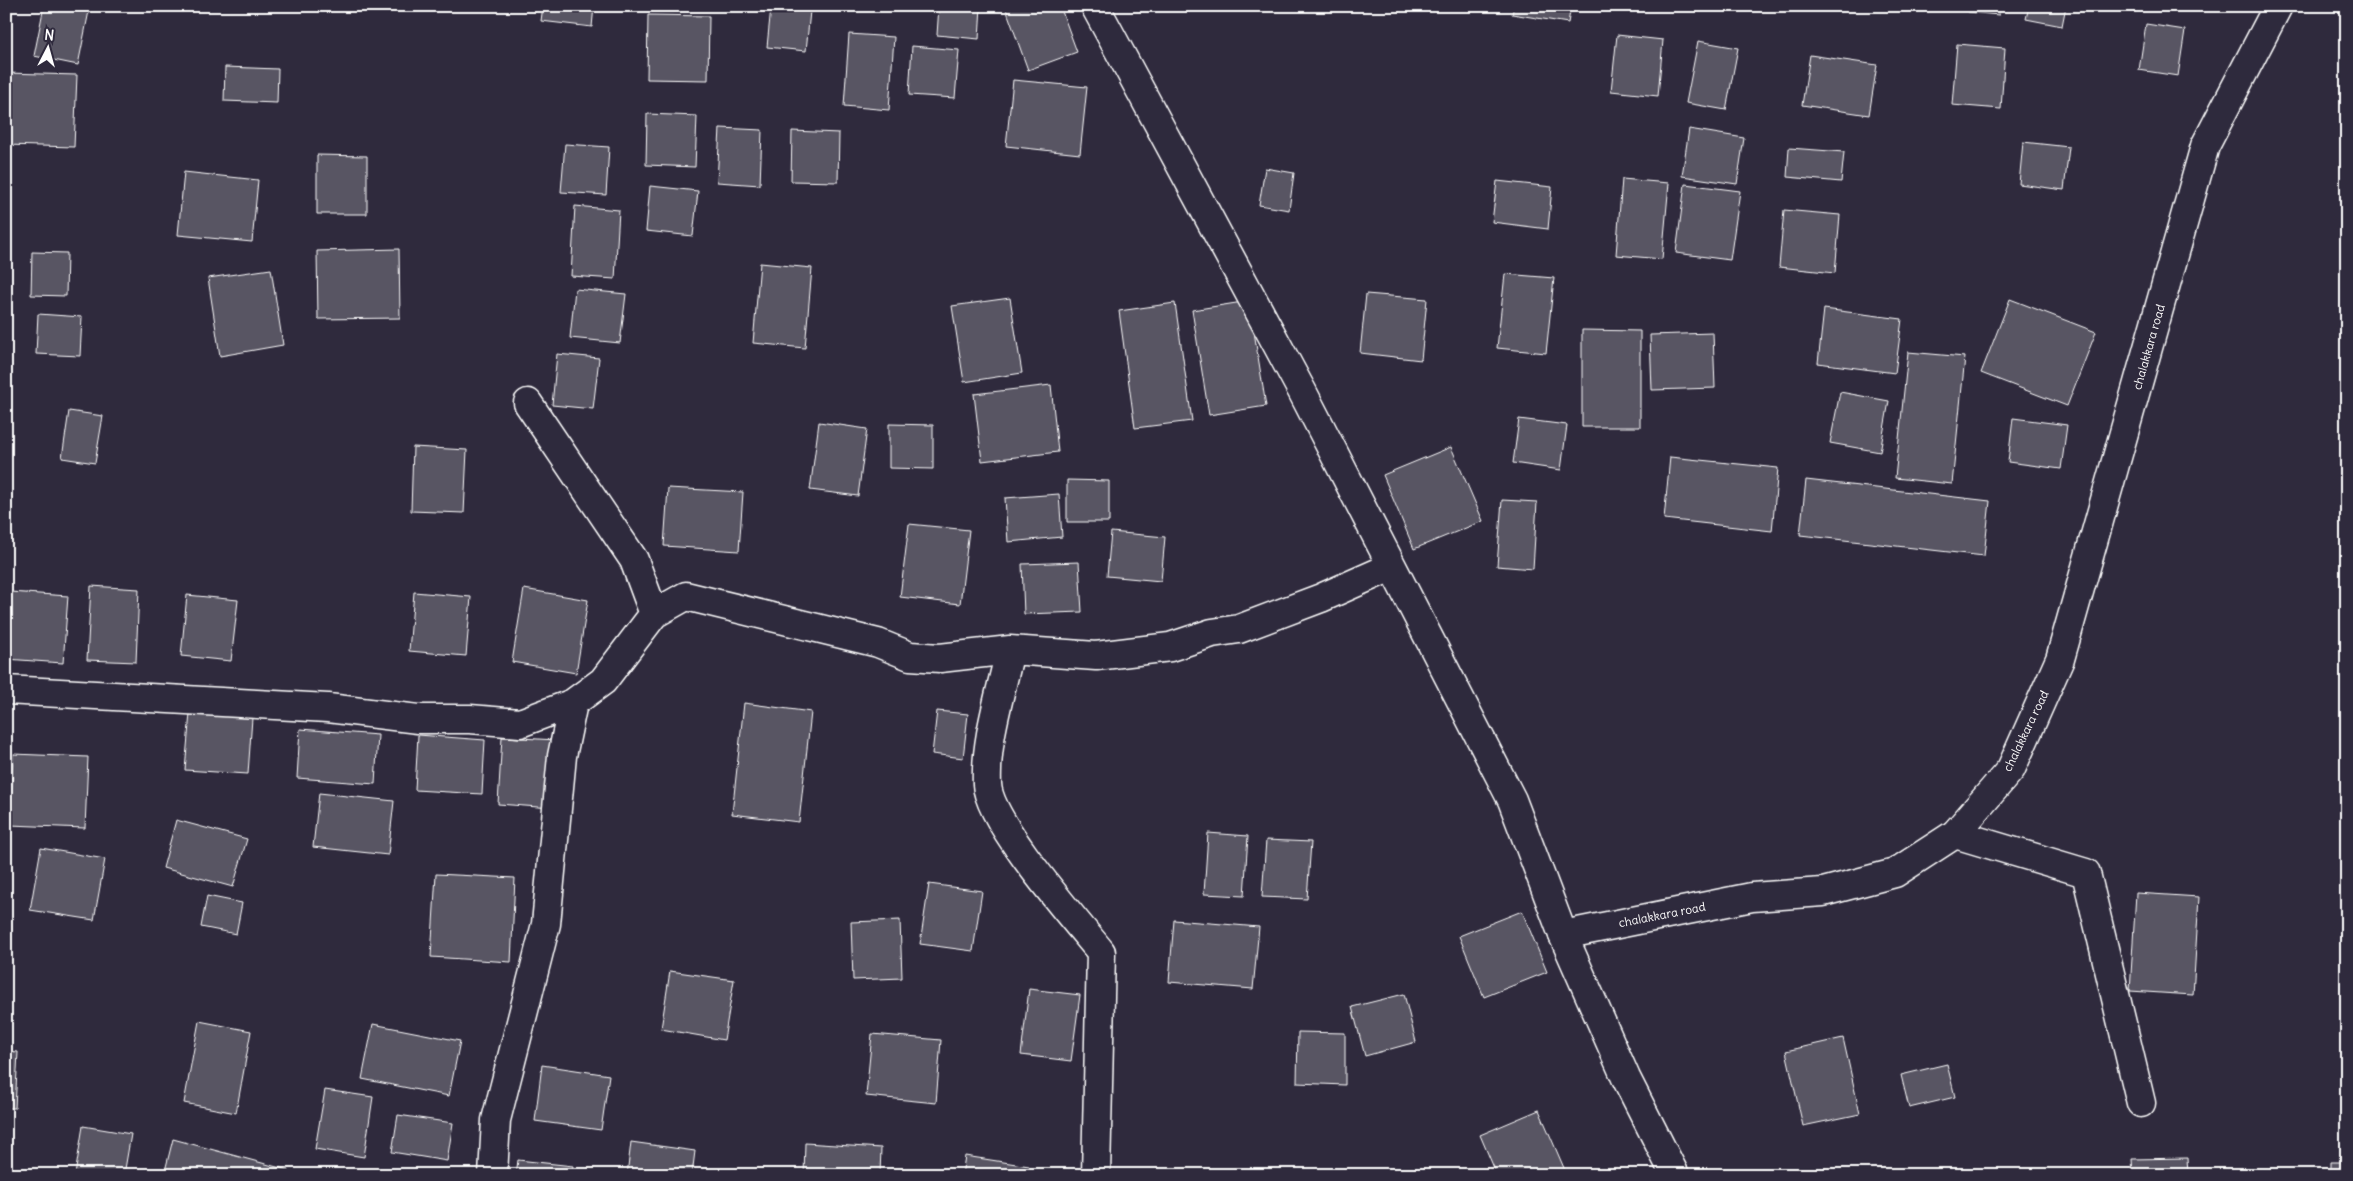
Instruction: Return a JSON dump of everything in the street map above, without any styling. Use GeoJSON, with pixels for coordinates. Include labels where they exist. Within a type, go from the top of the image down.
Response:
{"type":"FeatureCollection","features":[{"type":"Feature","properties":{"kind":"street"},"geometry":{"type":"LineString","coordinates":[[1095,6],[1302,391],[1512,800],[1563,935],[1626,1078],[1675,1175]]}},
{"type":"Feature","properties":{"kind":"street","name":"chalakkara road"},"geometry":{"type":"LineString","coordinates":[[1563,935],[1752,897],[1823,892],[1895,874],[1955,834],[2011,769],[2060,660],[2205,146],[2278,6]]}},
{"type":"Feature","properties":{"kind":"street"},"geometry":{"type":"LineString","coordinates":[[528,403],[634,560],[654,614]]}},
{"type":"Feature","properties":{"kind":"street"},"geometry":{"type":"LineString","coordinates":[[6,690],[328,708],[418,719],[470,719],[520,723],[572,703],[603,681],[654,614],[686,596],[878,643],[910,656],[940,658],[1010,650],[1096,656],[1170,647],[1212,633],[1239,629],[1321,598],[1391,567]]}},
{"type":"Feature","properties":{"kind":"street"},"geometry":{"type":"LineString","coordinates":[[1010,650],[988,757],[987,786],[998,815],[1025,857],[1101,952],[1096,1175]]}},
{"type":"Feature","properties":{"kind":"street"},"geometry":{"type":"LineString","coordinates":[[493,1175],[496,1120],[546,924],[562,756],[572,703]]}},
{"type":"Feature","properties":{"kind":"street"},"geometry":{"type":"LineString","coordinates":[[1955,834],[2086,873],[2141,1103]]}},
{"type":"Feature","properties":{"kind":"building"},"geometry":{"type":"Polygon","coordinates":[[[44,6],[64,6],[89,11],[78,65],[34,56],[44,6]]]}},
{"type":"Feature","properties":{"kind":"building"},"geometry":{"type":"Polygon","coordinates":[[[543,6],[594,6],[592,27],[541,21],[543,6]]]}},
{"type":"Feature","properties":{"kind":"building"},"geometry":{"type":"Polygon","coordinates":[[[847,6],[891,6],[891,9],[847,6]]]}},
{"type":"Feature","properties":{"kind":"building"},"geometry":{"type":"Polygon","coordinates":[[[939,6],[981,6],[979,39],[937,35],[939,6]]]}},
{"type":"Feature","properties":{"kind":"building"},"geometry":{"type":"Polygon","coordinates":[[[1005,6],[1060,6],[1077,52],[1028,70],[1005,6]]]}},
{"type":"Feature","properties":{"kind":"building"},"geometry":{"type":"Polygon","coordinates":[[[1514,6],[1571,6],[1568,23],[1512,14],[1514,6]]]}},
{"type":"Feature","properties":{"kind":"building"},"geometry":{"type":"Polygon","coordinates":[[[1969,6],[2000,6],[1999,15],[1968,12],[1969,6]]]}},
{"type":"Feature","properties":{"kind":"building"},"geometry":{"type":"Polygon","coordinates":[[[2029,6],[2066,6],[2062,26],[2026,19],[2029,6]]]}},
{"type":"Feature","properties":{"kind":"building"},"geometry":{"type":"Polygon","coordinates":[[[2188,6],[2217,6],[2217,11],[2188,6]]]}},
{"type":"Feature","properties":{"kind":"building"},"geometry":{"type":"Polygon","coordinates":[[[771,7],[810,11],[806,51],[767,47],[771,7]]]}},
{"type":"Feature","properties":{"kind":"building"},"geometry":{"type":"Polygon","coordinates":[[[648,15],[709,16],[708,80],[647,79],[648,15]]]}},
{"type":"Feature","properties":{"kind":"building"},"geometry":{"type":"Polygon","coordinates":[[[2146,24],[2185,30],[2178,76],[2139,70],[2146,24]]]}},
{"type":"Feature","properties":{"kind":"building"},"geometry":{"type":"Polygon","coordinates":[[[849,34],[894,37],[889,110],[844,106],[849,34]]]}},
{"type":"Feature","properties":{"kind":"building"},"geometry":{"type":"Polygon","coordinates":[[[1617,35],[1663,40],[1658,96],[1611,91],[1617,35]]]}},
{"type":"Feature","properties":{"kind":"building"},"geometry":{"type":"Polygon","coordinates":[[[1698,41],[1738,48],[1726,110],[1686,103],[1698,41]]]}},
{"type":"Feature","properties":{"kind":"building"},"geometry":{"type":"Polygon","coordinates":[[[1957,44],[2005,48],[2001,109],[1952,105],[1957,44]]]}},
{"type":"Feature","properties":{"kind":"building"},"geometry":{"type":"Polygon","coordinates":[[[912,46],[959,50],[955,98],[909,95],[912,46]]]}},
{"type":"Feature","properties":{"kind":"building"},"geometry":{"type":"Polygon","coordinates":[[[1810,55],[1877,65],[1869,115],[1802,105],[1810,55]]]}},
{"type":"Feature","properties":{"kind":"building"},"geometry":{"type":"Polygon","coordinates":[[[225,67],[278,69],[277,103],[224,101],[225,67]]]}},
{"type":"Feature","properties":{"kind":"building"},"geometry":{"type":"Polygon","coordinates":[[[6,73],[77,75],[74,147],[6,145],[6,73]]]}},
{"type":"Feature","properties":{"kind":"building"},"geometry":{"type":"Polygon","coordinates":[[[1013,80],[1087,87],[1080,154],[1006,146],[1013,80]]]}},
{"type":"Feature","properties":{"kind":"building"},"geometry":{"type":"Polygon","coordinates":[[[647,114],[697,116],[695,167],[646,165],[647,114]]]}},
{"type":"Feature","properties":{"kind":"building"},"geometry":{"type":"Polygon","coordinates":[[[720,128],[762,130],[760,185],[717,182],[720,128]]]}},
{"type":"Feature","properties":{"kind":"building"},"geometry":{"type":"Polygon","coordinates":[[[1689,129],[1744,138],[1737,184],[1682,176],[1689,129]]]}},
{"type":"Feature","properties":{"kind":"building"},"geometry":{"type":"Polygon","coordinates":[[[792,131],[839,133],[838,182],[791,181],[792,131]]]}},
{"type":"Feature","properties":{"kind":"building"},"geometry":{"type":"Polygon","coordinates":[[[2023,142],[2069,147],[2064,190],[2019,184],[2023,142]]]}},
{"type":"Feature","properties":{"kind":"building"},"geometry":{"type":"Polygon","coordinates":[[[565,144],[609,147],[606,195],[561,192],[565,144]]]}},
{"type":"Feature","properties":{"kind":"building"},"geometry":{"type":"Polygon","coordinates":[[[1789,148],[1844,152],[1841,182],[1787,177],[1789,148]]]}},
{"type":"Feature","properties":{"kind":"building"},"geometry":{"type":"Polygon","coordinates":[[[317,155],[367,156],[367,214],[317,214],[317,155]]]}},
{"type":"Feature","properties":{"kind":"building"},"geometry":{"type":"Polygon","coordinates":[[[1265,168],[1294,173],[1289,210],[1259,205],[1265,168]]]}},
{"type":"Feature","properties":{"kind":"building"},"geometry":{"type":"Polygon","coordinates":[[[184,172],[258,180],[252,242],[178,235],[184,172]]]}},
{"type":"Feature","properties":{"kind":"building"},"geometry":{"type":"Polygon","coordinates":[[[1622,179],[1669,183],[1662,259],[1616,255],[1622,179]]]}},
{"type":"Feature","properties":{"kind":"building"},"geometry":{"type":"Polygon","coordinates":[[[1497,181],[1552,187],[1548,229],[1492,222],[1497,181]]]}},
{"type":"Feature","properties":{"kind":"building"},"geometry":{"type":"Polygon","coordinates":[[[1685,184],[1740,191],[1730,260],[1676,253],[1685,184]]]}},
{"type":"Feature","properties":{"kind":"building"},"geometry":{"type":"Polygon","coordinates":[[[650,186],[698,191],[693,236],[646,231],[650,186]]]}},
{"type":"Feature","properties":{"kind":"building"},"geometry":{"type":"Polygon","coordinates":[[[575,206],[619,210],[615,279],[571,276],[575,206]]]}},
{"type":"Feature","properties":{"kind":"building"},"geometry":{"type":"Polygon","coordinates":[[[1784,210],[1840,215],[1835,273],[1779,267],[1784,210]]]}},
{"type":"Feature","properties":{"kind":"building"},"geometry":{"type":"Polygon","coordinates":[[[399,249],[400,318],[318,319],[317,251],[399,249]]]}},
{"type":"Feature","properties":{"kind":"building"},"geometry":{"type":"Polygon","coordinates":[[[32,252],[67,253],[66,296],[31,295],[32,252]]]}},
{"type":"Feature","properties":{"kind":"building"},"geometry":{"type":"Polygon","coordinates":[[[760,263],[812,268],[805,348],[753,343],[760,263]]]}},
{"type":"Feature","properties":{"kind":"building"},"geometry":{"type":"Polygon","coordinates":[[[271,269],[283,345],[220,356],[208,278],[271,269]]]}},
{"type":"Feature","properties":{"kind":"building"},"geometry":{"type":"Polygon","coordinates":[[[1505,274],[1554,278],[1546,353],[1497,348],[1505,274]]]}},
{"type":"Feature","properties":{"kind":"building"},"geometry":{"type":"Polygon","coordinates":[[[575,289],[626,294],[620,343],[570,338],[575,289]]]}},
{"type":"Feature","properties":{"kind":"building"},"geometry":{"type":"Polygon","coordinates":[[[1366,294],[1427,299],[1421,360],[1360,353],[1366,294]]]}},
{"type":"Feature","properties":{"kind":"building"},"geometry":{"type":"Polygon","coordinates":[[[1010,298],[1022,373],[964,382],[952,306],[1010,298]]]}},
{"type":"Feature","properties":{"kind":"building"},"geometry":{"type":"Polygon","coordinates":[[[2010,299],[2096,332],[2067,406],[1981,373],[2010,299]]]}},
{"type":"Feature","properties":{"kind":"building"},"geometry":{"type":"Polygon","coordinates":[[[1249,301],[1266,406],[1209,415],[1192,310],[1249,301]]]}},
{"type":"Feature","properties":{"kind":"building"},"geometry":{"type":"Polygon","coordinates":[[[1175,303],[1192,421],[1135,428],[1119,311],[1175,303]]]}},
{"type":"Feature","properties":{"kind":"building"},"geometry":{"type":"Polygon","coordinates":[[[1824,309],[1902,319],[1895,373],[1818,363],[1824,309]]]}},
{"type":"Feature","properties":{"kind":"building"},"geometry":{"type":"Polygon","coordinates":[[[38,314],[82,317],[80,356],[36,354],[38,314]]]}},
{"type":"Feature","properties":{"kind":"building"},"geometry":{"type":"Polygon","coordinates":[[[1582,330],[1640,331],[1640,427],[1582,427],[1582,330]]]}},
{"type":"Feature","properties":{"kind":"building"},"geometry":{"type":"Polygon","coordinates":[[[1713,333],[1715,388],[1652,390],[1650,335],[1713,333]]]}},
{"type":"Feature","properties":{"kind":"building"},"geometry":{"type":"Polygon","coordinates":[[[1908,352],[1965,357],[1952,484],[1895,478],[1908,352]]]}},
{"type":"Feature","properties":{"kind":"building"},"geometry":{"type":"Polygon","coordinates":[[[557,354],[599,358],[593,409],[552,405],[557,354]]]}},
{"type":"Feature","properties":{"kind":"building"},"geometry":{"type":"Polygon","coordinates":[[[1051,385],[1058,452],[982,461],[974,394],[1051,385]]]}},
{"type":"Feature","properties":{"kind":"building"},"geometry":{"type":"Polygon","coordinates":[[[1840,392],[1889,401],[1880,452],[1830,443],[1840,392]]]}},
{"type":"Feature","properties":{"kind":"building"},"geometry":{"type":"Polygon","coordinates":[[[69,411],[103,416],[95,463],[62,458],[69,411]]]}},
{"type":"Feature","properties":{"kind":"building"},"geometry":{"type":"Polygon","coordinates":[[[2013,418],[2067,425],[2061,469],[2008,462],[2013,418]]]}},
{"type":"Feature","properties":{"kind":"building"},"geometry":{"type":"Polygon","coordinates":[[[1519,419],[1567,425],[1561,470],[1513,463],[1519,419]]]}},
{"type":"Feature","properties":{"kind":"building"},"geometry":{"type":"Polygon","coordinates":[[[819,422],[867,429],[858,496],[810,490],[819,422]]]}},
{"type":"Feature","properties":{"kind":"building"},"geometry":{"type":"Polygon","coordinates":[[[889,424],[933,425],[933,469],[889,468],[889,424]]]}},
{"type":"Feature","properties":{"kind":"building"},"geometry":{"type":"Polygon","coordinates":[[[413,447],[467,450],[464,513],[411,511],[413,447]]]}},
{"type":"Feature","properties":{"kind":"building"},"geometry":{"type":"Polygon","coordinates":[[[1451,447],[1483,521],[1414,549],[1383,475],[1451,447]]]}},
{"type":"Feature","properties":{"kind":"building"},"geometry":{"type":"Polygon","coordinates":[[[1670,457],[1778,468],[1772,531],[1664,519],[1670,457]]]}},
{"type":"Feature","properties":{"kind":"building"},"geometry":{"type":"Polygon","coordinates":[[[1067,480],[1109,481],[1109,522],[1067,522],[1067,480]]]}},
{"type":"Feature","properties":{"kind":"building"},"geometry":{"type":"Polygon","coordinates":[[[1806,480],[1990,501],[1984,556],[1800,535],[1806,480]]]}},
{"type":"Feature","properties":{"kind":"building"},"geometry":{"type":"Polygon","coordinates":[[[668,488],[743,492],[739,551],[664,546],[668,488]]]}},
{"type":"Feature","properties":{"kind":"building"},"geometry":{"type":"Polygon","coordinates":[[[1059,494],[1062,537],[1008,542],[1005,498],[1059,494]]]}},
{"type":"Feature","properties":{"kind":"building"},"geometry":{"type":"Polygon","coordinates":[[[1502,500],[1537,502],[1533,569],[1497,566],[1502,500]]]}},
{"type":"Feature","properties":{"kind":"building"},"geometry":{"type":"Polygon","coordinates":[[[909,524],[969,530],[960,604],[900,597],[909,524]]]}},
{"type":"Feature","properties":{"kind":"building"},"geometry":{"type":"Polygon","coordinates":[[[1111,532],[1165,537],[1161,581],[1107,576],[1111,532]]]}},
{"type":"Feature","properties":{"kind":"building"},"geometry":{"type":"Polygon","coordinates":[[[1079,562],[1082,612],[1024,614],[1022,564],[1079,562]]]}},
{"type":"Feature","properties":{"kind":"building"},"geometry":{"type":"Polygon","coordinates":[[[91,586],[139,589],[136,662],[87,660],[91,586]]]}},
{"type":"Feature","properties":{"kind":"building"},"geometry":{"type":"Polygon","coordinates":[[[524,589],[588,600],[576,673],[512,662],[524,589]]]}},
{"type":"Feature","properties":{"kind":"building"},"geometry":{"type":"Polygon","coordinates":[[[10,592],[68,596],[63,663],[6,659],[10,592]]]}},
{"type":"Feature","properties":{"kind":"building"},"geometry":{"type":"Polygon","coordinates":[[[414,592],[471,597],[466,656],[409,651],[414,592]]]}},
{"type":"Feature","properties":{"kind":"building"},"geometry":{"type":"Polygon","coordinates":[[[187,595],[238,600],[231,661],[181,656],[187,595]]]}},
{"type":"Feature","properties":{"kind":"building"},"geometry":{"type":"Polygon","coordinates":[[[744,703],[811,712],[799,822],[732,814],[744,703]]]}},
{"type":"Feature","properties":{"kind":"building"},"geometry":{"type":"Polygon","coordinates":[[[937,711],[968,714],[963,758],[932,754],[937,711]]]}},
{"type":"Feature","properties":{"kind":"building"},"geometry":{"type":"Polygon","coordinates":[[[190,713],[252,718],[248,774],[185,770],[190,713]]]}},
{"type":"Feature","properties":{"kind":"building"},"geometry":{"type":"Polygon","coordinates":[[[300,729],[378,735],[375,784],[297,778],[300,729]]]}},
{"type":"Feature","properties":{"kind":"building"},"geometry":{"type":"Polygon","coordinates":[[[418,735],[485,740],[482,794],[415,790],[418,735]]]}},
{"type":"Feature","properties":{"kind":"building"},"geometry":{"type":"Polygon","coordinates":[[[502,737],[556,740],[552,808],[498,804],[502,737]]]}},
{"type":"Feature","properties":{"kind":"building"},"geometry":{"type":"Polygon","coordinates":[[[13,754],[88,757],[85,828],[10,825],[13,754]]]}},
{"type":"Feature","properties":{"kind":"building"},"geometry":{"type":"Polygon","coordinates":[[[319,793],[394,801],[388,855],[313,847],[319,793]]]}},
{"type":"Feature","properties":{"kind":"building"},"geometry":{"type":"Polygon","coordinates":[[[176,820],[247,839],[233,887],[163,868],[176,820]]]}},
{"type":"Feature","properties":{"kind":"building"},"geometry":{"type":"Polygon","coordinates":[[[1208,833],[1248,836],[1244,896],[1204,894],[1208,833]]]}},
{"type":"Feature","properties":{"kind":"building"},"geometry":{"type":"Polygon","coordinates":[[[1266,840],[1311,842],[1307,899],[1262,897],[1266,840]]]}},
{"type":"Feature","properties":{"kind":"building"},"geometry":{"type":"Polygon","coordinates":[[[41,848],[105,859],[94,920],[30,910],[41,848]]]}},
{"type":"Feature","properties":{"kind":"building"},"geometry":{"type":"Polygon","coordinates":[[[436,874],[515,878],[511,962],[431,957],[436,874]]]}},
{"type":"Feature","properties":{"kind":"building"},"geometry":{"type":"Polygon","coordinates":[[[929,884],[982,891],[973,951],[920,944],[929,884]]]}},
{"type":"Feature","properties":{"kind":"building"},"geometry":{"type":"Polygon","coordinates":[[[2136,893],[2199,897],[2193,995],[2130,991],[2136,893]]]}},
{"type":"Feature","properties":{"kind":"building"},"geometry":{"type":"Polygon","coordinates":[[[207,896],[242,903],[236,934],[201,927],[207,896]]]}},
{"type":"Feature","properties":{"kind":"building"},"geometry":{"type":"Polygon","coordinates":[[[1522,911],[1547,972],[1484,997],[1459,936],[1522,911]]]}},
{"type":"Feature","properties":{"kind":"building"},"geometry":{"type":"Polygon","coordinates":[[[900,920],[902,978],[853,980],[851,922],[900,920]]]}},
{"type":"Feature","properties":{"kind":"building"},"geometry":{"type":"Polygon","coordinates":[[[1174,920],[1259,927],[1253,989],[1169,982],[1174,920]]]}},
{"type":"Feature","properties":{"kind":"building"},"geometry":{"type":"Polygon","coordinates":[[[670,971],[734,980],[724,1040],[661,1029],[670,971]]]}},
{"type":"Feature","properties":{"kind":"building"},"geometry":{"type":"Polygon","coordinates":[[[1029,989],[1080,995],[1071,1061],[1021,1055],[1029,989]]]}},
{"type":"Feature","properties":{"kind":"building"},"geometry":{"type":"Polygon","coordinates":[[[1404,994],[1416,1042],[1365,1056],[1352,1007],[1404,994]]]}},
{"type":"Feature","properties":{"kind":"building"},"geometry":{"type":"Polygon","coordinates":[[[199,1021],[251,1031],[236,1113],[184,1103],[199,1021]]]}},
{"type":"Feature","properties":{"kind":"building"},"geometry":{"type":"Polygon","coordinates":[[[373,1024],[460,1041],[449,1096],[362,1079],[373,1024]]]}},
{"type":"Feature","properties":{"kind":"building"},"geometry":{"type":"Polygon","coordinates":[[[1298,1032],[1345,1033],[1345,1085],[1297,1083],[1298,1032]]]}},
{"type":"Feature","properties":{"kind":"building"},"geometry":{"type":"Polygon","coordinates":[[[872,1034],[941,1040],[936,1103],[866,1096],[872,1034]]]}},
{"type":"Feature","properties":{"kind":"building"},"geometry":{"type":"Polygon","coordinates":[[[1843,1038],[1860,1114],[1803,1126],[1786,1051],[1843,1038]]]}},
{"type":"Feature","properties":{"kind":"building"},"geometry":{"type":"Polygon","coordinates":[[[6,1051],[18,1052],[15,1108],[6,1108],[6,1051]]]}},
{"type":"Feature","properties":{"kind":"building"},"geometry":{"type":"Polygon","coordinates":[[[1947,1064],[1955,1097],[1909,1108],[1901,1075],[1947,1064]]]}},
{"type":"Feature","properties":{"kind":"building"},"geometry":{"type":"Polygon","coordinates":[[[542,1065],[609,1075],[601,1130],[535,1121],[542,1065]]]}},
{"type":"Feature","properties":{"kind":"building"},"geometry":{"type":"Polygon","coordinates":[[[325,1090],[373,1097],[364,1157],[315,1149],[325,1090]]]}},
{"type":"Feature","properties":{"kind":"building"},"geometry":{"type":"Polygon","coordinates":[[[1539,1110],[1567,1175],[1497,1175],[1480,1135],[1539,1110]]]}},
{"type":"Feature","properties":{"kind":"building"},"geometry":{"type":"Polygon","coordinates":[[[398,1115],[453,1123],[447,1161],[392,1152],[398,1115]]]}},
{"type":"Feature","properties":{"kind":"building"},"geometry":{"type":"Polygon","coordinates":[[[83,1126],[131,1134],[124,1175],[75,1175],[83,1126]]]}},
{"type":"Feature","properties":{"kind":"building"},"geometry":{"type":"Polygon","coordinates":[[[173,1139],[288,1170],[287,1175],[164,1175],[173,1139]]]}},
{"type":"Feature","properties":{"kind":"building"},"geometry":{"type":"Polygon","coordinates":[[[631,1142],[695,1151],[692,1175],[627,1175],[631,1142]]]}},
{"type":"Feature","properties":{"kind":"building"},"geometry":{"type":"Polygon","coordinates":[[[805,1143],[881,1148],[880,1175],[804,1175],[805,1143]]]}},
{"type":"Feature","properties":{"kind":"building"},"geometry":{"type":"Polygon","coordinates":[[[965,1156],[1029,1166],[1027,1175],[962,1175],[965,1156]]]}},
{"type":"Feature","properties":{"kind":"building"},"geometry":{"type":"Polygon","coordinates":[[[2187,1158],[2188,1175],[2133,1175],[2132,1159],[2187,1158]]]}},
{"type":"Feature","properties":{"kind":"building"},"geometry":{"type":"Polygon","coordinates":[[[518,1160],[573,1166],[572,1175],[516,1175],[518,1160]]]}},
{"type":"Feature","properties":{"kind":"building"},"geometry":{"type":"Polygon","coordinates":[[[2331,1162],[2347,1162],[2347,1175],[2331,1175],[2331,1162]]]}},
{"type":"Feature","properties":{"kind":"building"},"geometry":{"type":"Polygon","coordinates":[[[1977,1171],[2028,1174],[2028,1175],[1977,1175],[1977,1171]]]}}]}
